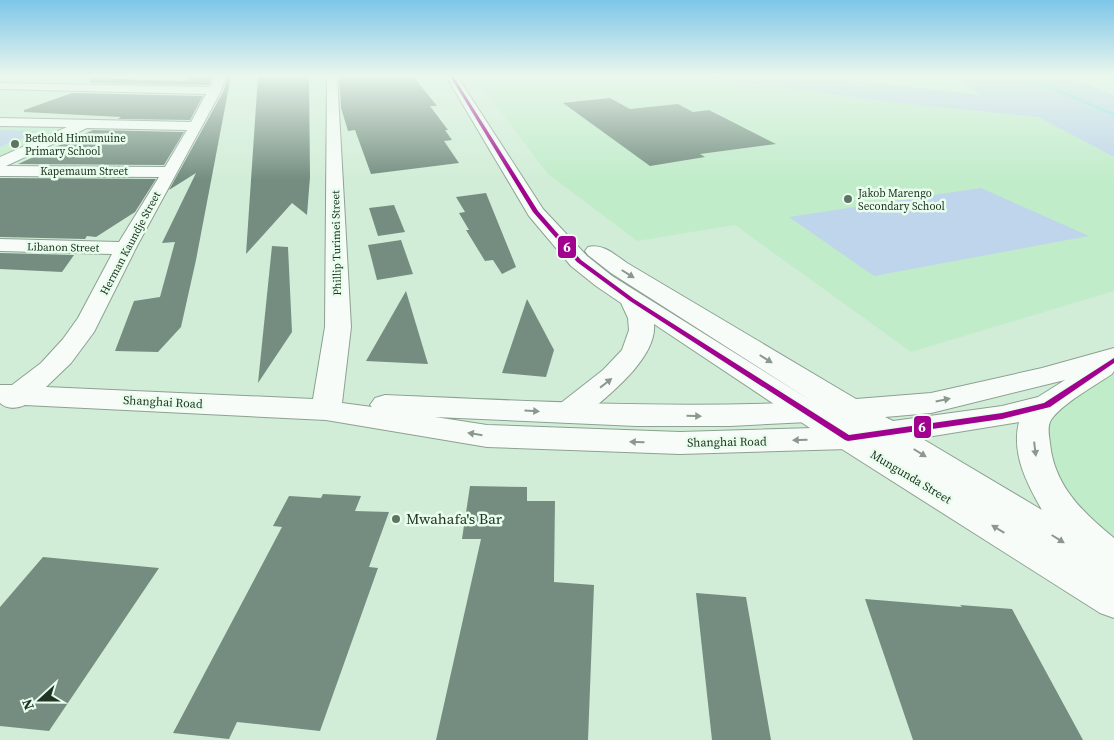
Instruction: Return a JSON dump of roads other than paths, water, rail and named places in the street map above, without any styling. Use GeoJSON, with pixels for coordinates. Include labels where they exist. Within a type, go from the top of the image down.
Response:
{"type":"FeatureCollection","features":[{"type":"Feature","properties":{"kind":"street","name":"Herman Kaundje Street"},"geometry":{"type":"LineString","coordinates":[[6,399],[42,377],[62,357],[87,325],[125,248],[203,111]]}},
{"type":"Feature","properties":{"kind":"street","name":"Phillip Turimei Street"},"geometry":{"type":"LineString","coordinates":[[326,410],[332,364],[337,346],[338,327],[333,111]]}},
{"type":"Feature","properties":{"kind":"street","name":"Mungunda Street"},"geometry":{"type":"LineString","coordinates":[[473,111],[536,212],[579,261],[632,300],[808,412]]}},
{"type":"Feature","properties":{"kind":"street"},"geometry":{"type":"LineString","coordinates":[[0,122],[195,126]]}},
{"type":"Feature","properties":{"kind":"street"},"geometry":{"type":"LineString","coordinates":[[0,163],[87,124]]}},
{"type":"Feature","properties":{"kind":"street","name":"Kapemaum Street"},"geometry":{"type":"LineString","coordinates":[[0,171],[169,172]]}},
{"type":"Feature","properties":{"kind":"street","name":"Mungunda Street"},"geometry":{"type":"LineString","coordinates":[[513,173],[526,181],[593,250],[606,260],[1114,600]]}},
{"type":"Feature","properties":{"kind":"street","name":"Libanon Street"},"geometry":{"type":"LineString","coordinates":[[0,245],[125,248]]}},
{"type":"Feature","properties":{"kind":"street"},"geometry":{"type":"LineString","coordinates":[[568,413],[614,376],[635,349],[642,331],[640,317],[632,300]]}},
{"type":"Feature","properties":{"kind":"street","name":"Shanghai Road"},"geometry":{"type":"LineString","coordinates":[[326,410],[487,436],[680,443],[849,424],[1047,376],[1114,356]]}},
{"type":"Feature","properties":{"kind":"street","name":"Shanghai Road"},"geometry":{"type":"LineString","coordinates":[[6,399],[326,410],[400,405],[568,413],[730,416],[808,412],[888,433],[1002,416],[1047,405],[1114,360]]}},
{"type":"Feature","properties":{"kind":"street"},"geometry":{"type":"LineString","coordinates":[[1047,405],[1034,423],[1034,448],[1039,471],[1055,503],[1088,540],[1114,561]]}},
{"type":"Feature","properties":{"kind":"street","name":"Mungunda Street"},"geometry":{"type":"LineString","coordinates":[[888,433],[1114,573]]}},
{"type":"Feature","properties":{"kind":"waterway"},"geometry":{"type":"LineString","coordinates":[[1104,111],[1114,115]]}},
{"type":"Feature","properties":{"kind":"place","name":"Bethold Himumuine Primary School"},"geometry":{"type":"Point","coordinates":[15,144]}},
{"type":"Feature","properties":{"kind":"place","name":"Jakob Marengo Secondary School"},"geometry":{"type":"Point","coordinates":[848,199]}},
{"type":"Feature","properties":{"kind":"place","name":"Mwahafa's Bar"},"geometry":{"type":"Point","coordinates":[396,519]}}]}
